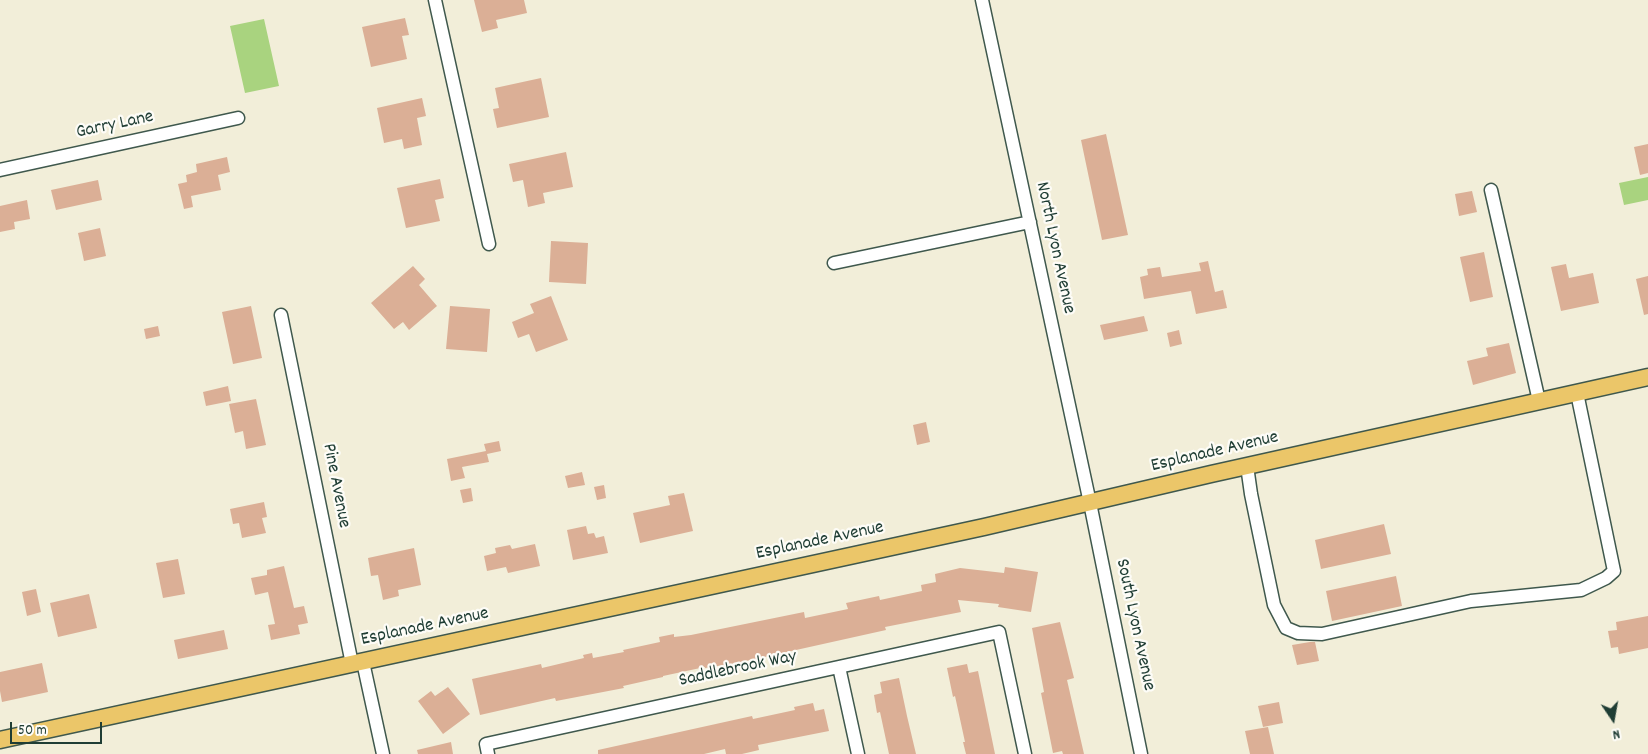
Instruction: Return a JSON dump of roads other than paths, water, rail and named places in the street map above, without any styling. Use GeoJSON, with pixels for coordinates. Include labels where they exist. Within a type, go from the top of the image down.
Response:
{"type":"FeatureCollection","features":[{"type":"Feature","properties":{"kind":"main road","name":"Esplanade Avenue"},"geometry":{"type":"LineString","coordinates":[[0,740],[1090,503],[1247,466],[1648,377]]}},
{"type":"Feature","properties":{"kind":"street"},"geometry":{"type":"LineString","coordinates":[[435,0],[489,244]]}},
{"type":"Feature","properties":{"kind":"street","name":"North Lyon Avenue"},"geometry":{"type":"LineString","coordinates":[[982,0],[1090,503]]}},
{"type":"Feature","properties":{"kind":"street","name":"Garry Lane"},"geometry":{"type":"LineString","coordinates":[[0,170],[238,118]]}},
{"type":"Feature","properties":{"kind":"street"},"geometry":{"type":"LineString","coordinates":[[1491,190],[1539,401]]}},
{"type":"Feature","properties":{"kind":"street"},"geometry":{"type":"LineString","coordinates":[[834,263],[1030,222]]}},
{"type":"Feature","properties":{"kind":"street","name":"Pine Avenue"},"geometry":{"type":"LineString","coordinates":[[281,315],[358,663],[383,754]]}},
{"type":"Feature","properties":{"kind":"street"},"geometry":{"type":"LineString","coordinates":[[1247,466],[1274,605],[1286,628],[1298,633],[1322,634],[1471,601],[1581,590],[1606,578],[1614,571],[1577,393]]}},
{"type":"Feature","properties":{"kind":"street","name":"South Lyon Avenue"},"geometry":{"type":"LineString","coordinates":[[1090,503],[1141,754]]}},
{"type":"Feature","properties":{"kind":"street","name":"Saddlebrook Way"},"geometry":{"type":"LineString","coordinates":[[487,749],[839,667],[999,632],[1025,754]]}},
{"type":"Feature","properties":{"kind":"street"},"geometry":{"type":"LineString","coordinates":[[839,667],[858,754]]}}]}
